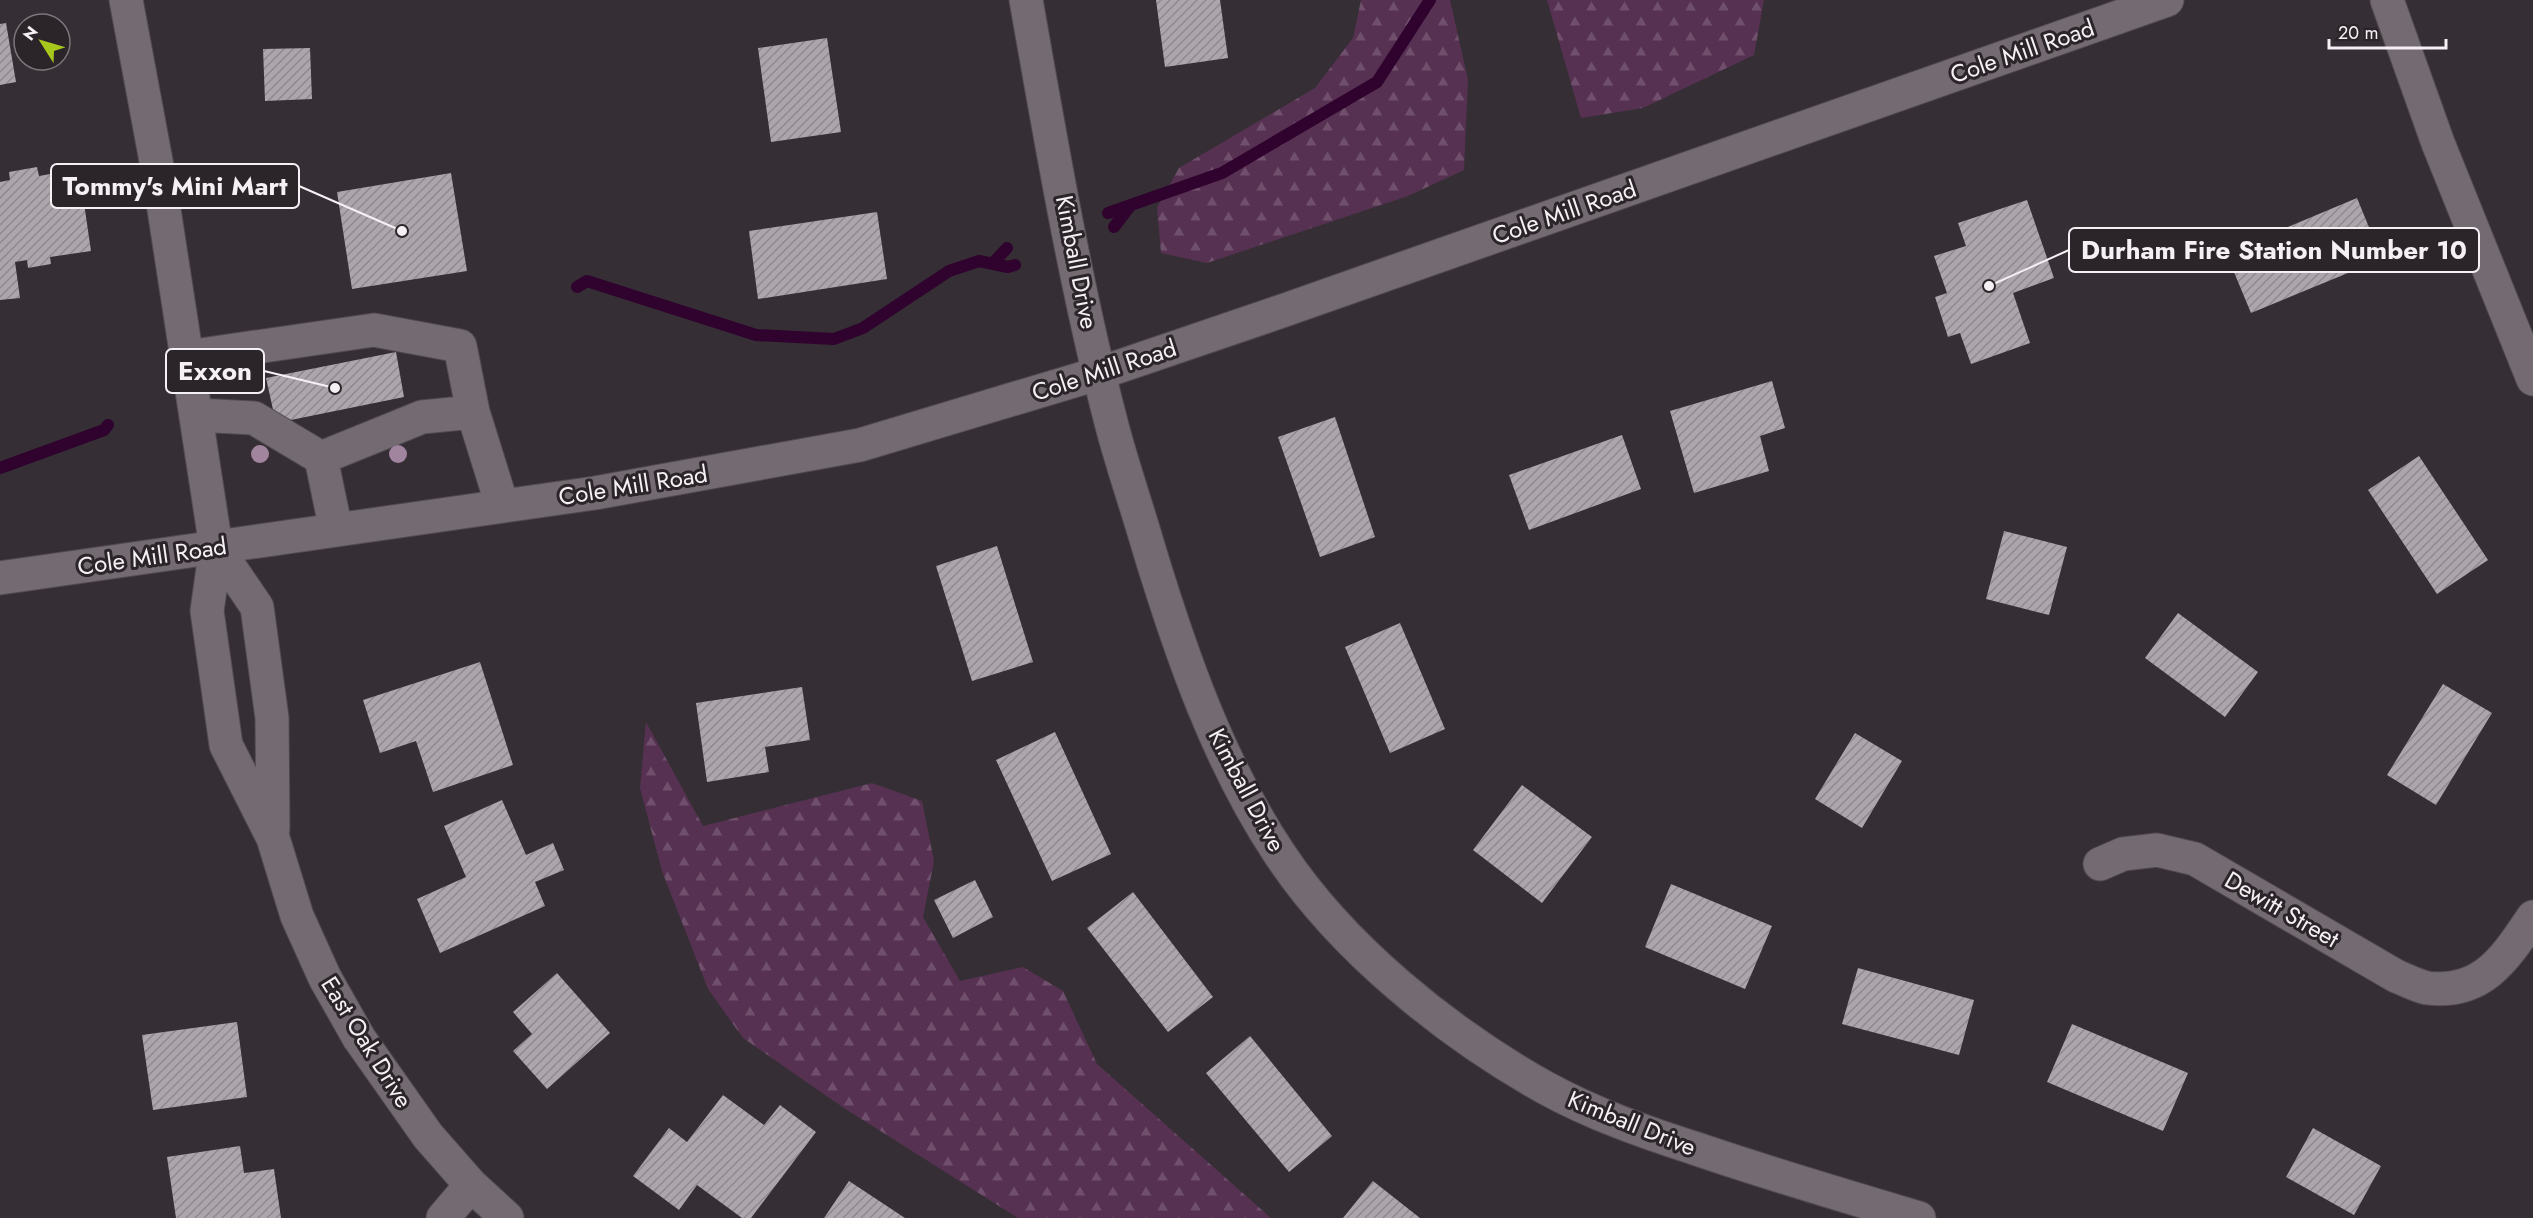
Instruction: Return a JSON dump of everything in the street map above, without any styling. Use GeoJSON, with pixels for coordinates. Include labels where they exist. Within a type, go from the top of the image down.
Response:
{"type":"FeatureCollection","features":[{"type":"Feature","properties":{"kind":"street","name":"East Oak Drive"},"geometry":{"type":"LineString","coordinates":[[126,0],[159,177],[216,547],[207,611],[226,745],[273,838],[297,916],[325,978],[359,1038],[409,1111],[471,1185],[507,1218]]}},
{"type":"Feature","properties":{"kind":"street","name":"Kimball Drive"},"geometry":{"type":"LineString","coordinates":[[1026,0],[1111,424],[1162,590],[1221,747],[1250,806],[1281,855],[1318,904],[1366,954],[1420,1002],[1483,1050],[1545,1087],[1612,1121],[1741,1164],[1919,1218]]}},
{"type":"Feature","properties":{"kind":"street","name":"Cole Mill Road"},"geometry":{"type":"LineString","coordinates":[[0,578],[595,493],[860,445],[1100,373],[2167,0]]}},
{"type":"Feature","properties":{"kind":"street"},"geometry":{"type":"LineString","coordinates":[[2387,0],[2438,143],[2533,379]]}},
{"type":"Feature","properties":{"kind":"street"},"geometry":{"type":"LineString","coordinates":[[187,357],[374,330],[460,346],[473,412],[502,506]]}},
{"type":"Feature","properties":{"kind":"street"},"geometry":{"type":"LineString","coordinates":[[321,458],[422,417],[473,412]]}},
{"type":"Feature","properties":{"kind":"street"},"geometry":{"type":"LineString","coordinates":[[196,415],[254,417],[321,458],[336,530]]}},
{"type":"Feature","properties":{"kind":"street","name":"East Oak Drive"},"geometry":{"type":"LineString","coordinates":[[216,547],[257,607],[272,718],[273,838]]}},
{"type":"Feature","properties":{"kind":"street","name":"Dewitt Street"},"geometry":{"type":"LineString","coordinates":[[2100,864],[2123,854],[2157,850],[2195,858],[2396,976],[2427,988],[2462,986],[2485,976],[2502,962],[2533,917]]}},
{"type":"Feature","properties":{"kind":"street"},"geometry":{"type":"LineString","coordinates":[[443,1218],[471,1185]]}},
{"type":"Feature","properties":{"kind":"green space"},"geometry":{"type":"Polygon","coordinates":[[[1361,0],[1450,0],[1468,80],[1464,170],[1408,196],[1207,263],[1161,253],[1157,207],[1179,168],[1315,88],[1353,38],[1361,0]]]}},
{"type":"Feature","properties":{"kind":"green space"},"geometry":{"type":"Polygon","coordinates":[[[1547,0],[1764,0],[1754,55],[1643,108],[1581,118],[1547,0]]]}},
{"type":"Feature","properties":{"kind":"green space"},"geometry":{"type":"Polygon","coordinates":[[[646,722],[703,826],[872,783],[922,801],[934,861],[923,917],[960,981],[1023,967],[1063,991],[1097,1064],[1271,1218],[1018,1218],[844,1108],[743,1038],[708,989],[662,871],[640,788],[646,722]]]}},
{"type":"Feature","properties":{"kind":"building"},"geometry":{"type":"Polygon","coordinates":[[[1156,0],[1220,0],[1228,58],[1165,67],[1156,0]]]}},
{"type":"Feature","properties":{"kind":"building"},"geometry":{"type":"Polygon","coordinates":[[[6,23],[12,72],[14,72],[16,82],[0,85],[0,24],[6,23]]]}},
{"type":"Feature","properties":{"kind":"building"},"geometry":{"type":"Polygon","coordinates":[[[827,38],[841,132],[771,142],[758,48],[827,38]]]}},
{"type":"Feature","properties":{"kind":"building"},"geometry":{"type":"Polygon","coordinates":[[[310,48],[312,99],[265,101],[263,49],[310,48]]]}},
{"type":"Feature","properties":{"kind":"building"},"geometry":{"type":"Polygon","coordinates":[[[37,167],[39,176],[79,169],[91,251],[50,257],[51,264],[28,268],[27,260],[15,262],[20,298],[0,300],[0,182],[10,180],[9,172],[37,167]]]}},
{"type":"Feature","properties":{"kind":"building"},"geometry":{"type":"Polygon","coordinates":[[[451,173],[467,271],[352,289],[337,192],[451,173]]]}},
{"type":"Feature","properties":{"kind":"building"},"geometry":{"type":"Polygon","coordinates":[[[2357,198],[2382,259],[2251,313],[2226,253],[2357,198]]]}},
{"type":"Feature","properties":{"kind":"building"},"geometry":{"type":"Polygon","coordinates":[[[2027,200],[2054,278],[2013,293],[2030,343],[1971,364],[1960,333],[1948,337],[1935,297],[1947,293],[1934,256],[1966,246],[1958,223],[2027,200]]]}},
{"type":"Feature","properties":{"kind":"building"},"geometry":{"type":"Polygon","coordinates":[[[877,212],[887,279],[758,299],[749,231],[877,212]]]}},
{"type":"Feature","properties":{"kind":"building"},"geometry":{"type":"Polygon","coordinates":[[[396,352],[404,397],[276,423],[266,378],[396,352]]]}},
{"type":"Feature","properties":{"kind":"building"},"geometry":{"type":"Polygon","coordinates":[[[1772,381],[1785,428],[1760,436],[1769,471],[1694,493],[1670,411],[1772,381]]]}},
{"type":"Feature","properties":{"kind":"building"},"geometry":{"type":"Polygon","coordinates":[[[1335,417],[1375,537],[1320,557],[1278,437],[1335,417]]]}},
{"type":"Feature","properties":{"kind":"building"},"geometry":{"type":"Polygon","coordinates":[[[1622,435],[1641,489],[1529,530],[1509,475],[1622,435]]]}},
{"type":"Feature","properties":{"kind":"building"},"geometry":{"type":"Polygon","coordinates":[[[2419,456],[2488,560],[2437,594],[2368,490],[2419,456]]]}},
{"type":"Feature","properties":{"kind":"building"},"geometry":{"type":"Polygon","coordinates":[[[2004,531],[2067,547],[2049,615],[1986,599],[2004,531]]]}},
{"type":"Feature","properties":{"kind":"building"},"geometry":{"type":"Polygon","coordinates":[[[997,546],[1033,662],[972,681],[936,566],[997,546]]]}},
{"type":"Feature","properties":{"kind":"building"},"geometry":{"type":"Polygon","coordinates":[[[2178,613],[2258,672],[2225,717],[2145,658],[2178,613]]]}},
{"type":"Feature","properties":{"kind":"building"},"geometry":{"type":"Polygon","coordinates":[[[1400,623],[1445,729],[1390,753],[1345,647],[1400,623]]]}},
{"type":"Feature","properties":{"kind":"building"},"geometry":{"type":"Polygon","coordinates":[[[480,662],[513,765],[433,792],[416,741],[380,753],[363,700],[480,662]]]}},
{"type":"Feature","properties":{"kind":"building"},"geometry":{"type":"Polygon","coordinates":[[[2443,684],[2492,713],[2436,805],[2387,775],[2443,684]]]}},
{"type":"Feature","properties":{"kind":"building"},"geometry":{"type":"Polygon","coordinates":[[[802,687],[810,740],[765,747],[769,772],[707,782],[696,703],[802,687]]]}},
{"type":"Feature","properties":{"kind":"building"},"geometry":{"type":"Polygon","coordinates":[[[1055,732],[1111,854],[1052,881],[996,760],[1055,732]]]}},
{"type":"Feature","properties":{"kind":"building"},"geometry":{"type":"Polygon","coordinates":[[[1855,733],[1902,761],[1862,828],[1815,799],[1855,733]]]}},
{"type":"Feature","properties":{"kind":"building"},"geometry":{"type":"Polygon","coordinates":[[[1522,785],[1592,837],[1542,903],[1473,850],[1522,785]]]}},
{"type":"Feature","properties":{"kind":"building"},"geometry":{"type":"Polygon","coordinates":[[[502,800],[526,855],[553,843],[564,870],[535,882],[545,906],[440,953],[417,899],[466,877],[444,826],[502,800]]]}},
{"type":"Feature","properties":{"kind":"building"},"geometry":{"type":"Polygon","coordinates":[[[975,880],[993,917],[953,938],[934,900],[975,880]]]}},
{"type":"Feature","properties":{"kind":"building"},"geometry":{"type":"Polygon","coordinates":[[[1671,884],[1772,926],[1745,989],[1645,947],[1671,884]]]}},
{"type":"Feature","properties":{"kind":"building"},"geometry":{"type":"Polygon","coordinates":[[[1133,892],[1213,997],[1168,1032],[1087,928],[1133,892]]]}},
{"type":"Feature","properties":{"kind":"building"},"geometry":{"type":"Polygon","coordinates":[[[1858,968],[1974,1000],[1959,1055],[1842,1024],[1858,968]]]}},
{"type":"Feature","properties":{"kind":"building"},"geometry":{"type":"Polygon","coordinates":[[[557,973],[610,1033],[547,1089],[513,1051],[532,1034],[513,1012],[557,973]]]}},
{"type":"Feature","properties":{"kind":"building"},"geometry":{"type":"Polygon","coordinates":[[[237,1022],[247,1097],[153,1110],[142,1035],[237,1022]]]}},
{"type":"Feature","properties":{"kind":"building"},"geometry":{"type":"Polygon","coordinates":[[[2072,1024],[2188,1073],[2163,1131],[2047,1082],[2072,1024]]]}},
{"type":"Feature","properties":{"kind":"building"},"geometry":{"type":"Polygon","coordinates":[[[1250,1036],[1332,1136],[1289,1172],[1206,1073],[1250,1036]]]}},
{"type":"Feature","properties":{"kind":"building"},"geometry":{"type":"Polygon","coordinates":[[[723,1095],[764,1125],[780,1105],[816,1132],[751,1218],[742,1218],[697,1185],[679,1210],[633,1176],[669,1128],[687,1142],[723,1095]]]}},
{"type":"Feature","properties":{"kind":"building"},"geometry":{"type":"Polygon","coordinates":[[[2313,1128],[2381,1166],[2354,1215],[2286,1177],[2313,1128]]]}},
{"type":"Feature","properties":{"kind":"building"},"geometry":{"type":"Polygon","coordinates":[[[240,1146],[244,1173],[274,1169],[281,1218],[176,1218],[167,1157],[240,1146]]]}},
{"type":"Feature","properties":{"kind":"building"},"geometry":{"type":"Polygon","coordinates":[[[849,1181],[905,1218],[824,1218],[849,1181]]]}},
{"type":"Feature","properties":{"kind":"building"},"geometry":{"type":"Polygon","coordinates":[[[1373,1181],[1420,1218],[1343,1218],[1373,1181]]]}},
{"type":"Feature","properties":{"kind":"waterway"},"geometry":{"type":"LineString","coordinates":[[1108,213],[1222,173],[1377,82],[1430,0]]}},
{"type":"Feature","properties":{"kind":"waterway"},"geometry":{"type":"LineString","coordinates":[[1114,227],[1130,206]]}},
{"type":"Feature","properties":{"kind":"waterway"},"geometry":{"type":"LineString","coordinates":[[994,262],[1007,248]]}},
{"type":"Feature","properties":{"kind":"waterway"},"geometry":{"type":"LineString","coordinates":[[577,287],[587,281],[756,335],[834,339],[863,328],[949,271],[979,261],[1008,267],[1015,265]]}},
{"type":"Feature","properties":{"kind":"waterway"},"geometry":{"type":"LineString","coordinates":[[0,468],[104,430],[108,425]]}},
{"type":"Feature","properties":{"kind":"place","name":"Tommy's Mini Mart"},"geometry":{"type":"Point","coordinates":[402,231]}},
{"type":"Feature","properties":{"kind":"place","name":"Durham Fire Station Number 10"},"geometry":{"type":"Point","coordinates":[1989,286]}},
{"type":"Feature","properties":{"kind":"place","name":"Exxon"},"geometry":{"type":"Point","coordinates":[335,388]}}]}
